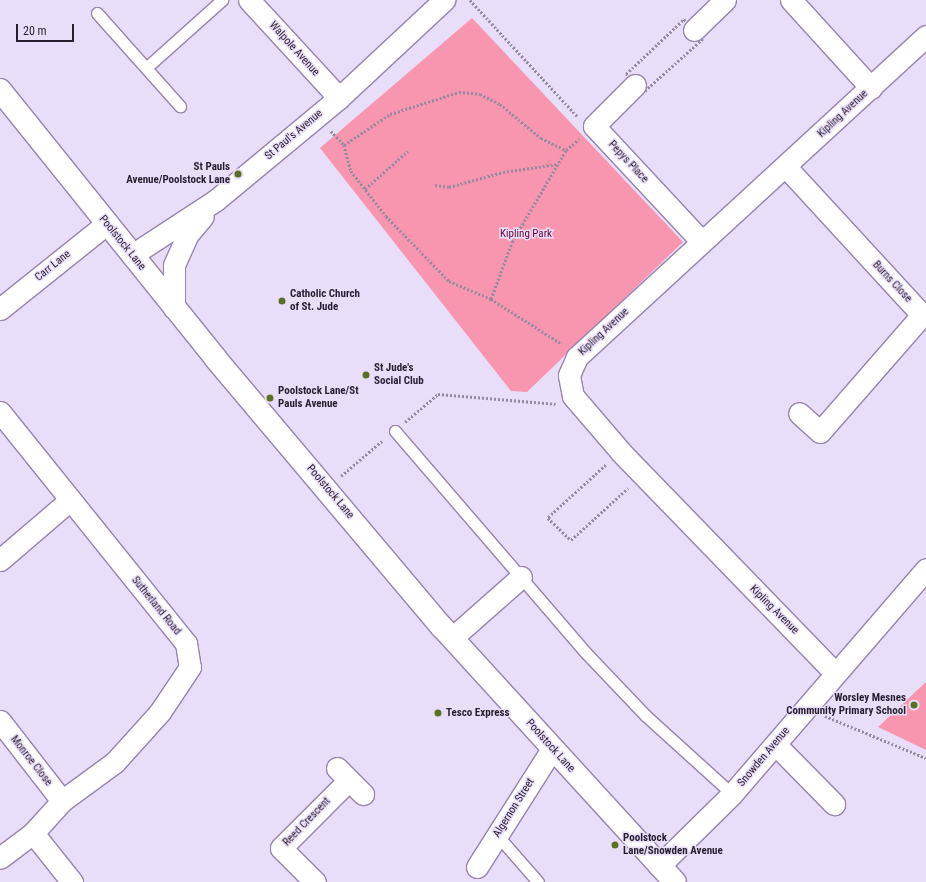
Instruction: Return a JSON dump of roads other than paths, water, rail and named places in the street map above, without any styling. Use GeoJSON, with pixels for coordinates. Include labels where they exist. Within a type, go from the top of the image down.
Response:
{"type":"FeatureCollection","features":[{"type":"Feature","properties":{"kind":"main road","name":"Poolstock Lane"},"geometry":{"type":"LineString","coordinates":[[0,90],[174,308],[452,638],[675,882]]}},
{"type":"Feature","properties":{"kind":"street","name":"Walpole Avenue"},"geometry":{"type":"LineString","coordinates":[[249,0],[338,98]]}},
{"type":"Feature","properties":{"kind":"street","name":"St Paul's Avenue"},"geometry":{"type":"LineString","coordinates":[[132,255],[216,200],[317,117],[444,0]]}},
{"type":"Feature","properties":{"kind":"street"},"geometry":{"type":"LineString","coordinates":[[694,30],[725,0]]}},
{"type":"Feature","properties":{"kind":"street"},"geometry":{"type":"LineString","coordinates":[[791,0],[871,88]]}},
{"type":"Feature","properties":{"kind":"street","name":"Kipling Avenue"},"geometry":{"type":"LineString","coordinates":[[834,672],[621,452],[580,406],[569,385],[572,365],[577,357],[926,36]]}},
{"type":"Feature","properties":{"kind":"street","name":"Pepys Place"},"geometry":{"type":"LineString","coordinates":[[635,85],[594,126],[702,242]]}},
{"type":"Feature","properties":{"kind":"street","name":"Burns Close"},"geometry":{"type":"LineString","coordinates":[[786,166],[922,315],[820,432],[798,412]]}},
{"type":"Feature","properties":{"kind":"street"},"geometry":{"type":"LineString","coordinates":[[174,308],[171,281],[176,258],[188,234],[216,200]]}},
{"type":"Feature","properties":{"kind":"street","name":"Carr Lane"},"geometry":{"type":"LineString","coordinates":[[0,309],[106,224]]}},
{"type":"Feature","properties":{"kind":"street","name":"Sutherland Road"},"geometry":{"type":"LineString","coordinates":[[0,412],[186,643],[190,667],[160,712],[115,762],[62,801],[33,833],[0,858]]}},
{"type":"Feature","properties":{"kind":"street"},"geometry":{"type":"LineString","coordinates":[[0,560],[70,500]]}},
{"type":"Feature","properties":{"kind":"street","name":"Snowden Avenue"},"geometry":{"type":"LineString","coordinates":[[659,866],[732,794],[776,745],[834,672],[926,569]]}},
{"type":"Feature","properties":{"kind":"street"},"geometry":{"type":"LineString","coordinates":[[452,638],[521,577]]}},
{"type":"Feature","properties":{"kind":"street","name":"Monroe Close"},"geometry":{"type":"LineString","coordinates":[[0,721],[62,801]]}},
{"type":"Feature","properties":{"kind":"street"},"geometry":{"type":"LineString","coordinates":[[776,745],[834,804]]}},
{"type":"Feature","properties":{"kind":"street","name":"Algernon Street"},"geometry":{"type":"LineString","coordinates":[[477,867],[552,749]]}},
{"type":"Feature","properties":{"kind":"street","name":"Reed Crescent"},"geometry":{"type":"LineString","coordinates":[[314,882],[281,848],[350,781]]}},
{"type":"Feature","properties":{"kind":"street"},"geometry":{"type":"LineString","coordinates":[[33,833],[72,882]]}},
{"type":"Feature","properties":{"kind":"lane"},"geometry":{"type":"LineString","coordinates":[[147,67],[222,0]]}},
{"type":"Feature","properties":{"kind":"lane"},"geometry":{"type":"LineString","coordinates":[[97,13],[147,67],[180,106]]}},
{"type":"Feature","properties":{"kind":"lane"},"geometry":{"type":"LineString","coordinates":[[395,430],[521,577],[645,715],[732,794]]}},
{"type":"Feature","properties":{"kind":"lane"},"geometry":{"type":"LineString","coordinates":[[497,835],[538,882]]}},
{"type":"Feature","properties":{"kind":"place","name":"St Pauls Avenue/Poolstock Lane"},"geometry":{"type":"Point","coordinates":[238,174]}},
{"type":"Feature","properties":{"kind":"place","name":"Catholic Church of St. Jude"},"geometry":{"type":"Point","coordinates":[282,301]}},
{"type":"Feature","properties":{"kind":"place","name":"St Jude's Social Club"},"geometry":{"type":"Point","coordinates":[366,375]}},
{"type":"Feature","properties":{"kind":"place","name":"Poolstock Lane/St Pauls Avenue"},"geometry":{"type":"Point","coordinates":[270,398]}},
{"type":"Feature","properties":{"kind":"place","name":"Worsley Mesnes Community Primary School"},"geometry":{"type":"Point","coordinates":[914,705]}},
{"type":"Feature","properties":{"kind":"place","name":"Tesco Express"},"geometry":{"type":"Point","coordinates":[438,713]}},
{"type":"Feature","properties":{"kind":"place","name":"Poolstock Lane/Snowden Avenue"},"geometry":{"type":"Point","coordinates":[615,845]}},
{"type":"Feature","properties":{"kind":"park label","name":"Kipling Park"},"geometry":{"type":"Point","coordinates":[526,234]}}]}
